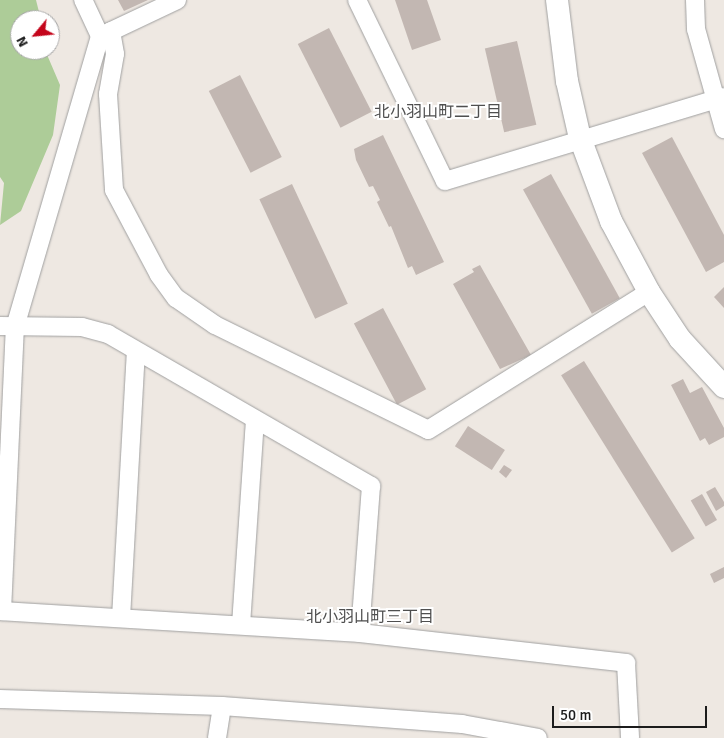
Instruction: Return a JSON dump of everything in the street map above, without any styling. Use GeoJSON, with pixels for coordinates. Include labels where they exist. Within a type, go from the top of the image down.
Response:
{"type":"FeatureCollection","features":[{"type":"Feature","properties":{"kind":"street"},"geometry":{"type":"LineString","coordinates":[[83,0],[106,34],[115,54],[108,94],[114,190],[159,275],[176,298],[216,325],[428,430],[649,292]]}},
{"type":"Feature","properties":{"kind":"street"},"geometry":{"type":"LineString","coordinates":[[177,0],[106,34],[8,326],[1,611],[360,633],[626,663],[630,738]]}},
{"type":"Feature","properties":{"kind":"street"},"geometry":{"type":"LineString","coordinates":[[357,0],[445,181],[580,138],[719,99]]}},
{"type":"Feature","properties":{"kind":"street"},"geometry":{"type":"LineString","coordinates":[[557,0],[567,81],[580,138],[611,221],[649,292],[680,338],[724,387]]}},
{"type":"Feature","properties":{"kind":"street"},"geometry":{"type":"LineString","coordinates":[[695,0],[696,29],[719,99],[724,129]]}},
{"type":"Feature","properties":{"kind":"street"},"geometry":{"type":"LineString","coordinates":[[8,326],[82,327],[108,334],[371,486],[360,633]]}},
{"type":"Feature","properties":{"kind":"street"},"geometry":{"type":"LineString","coordinates":[[121,618],[136,351]]}},
{"type":"Feature","properties":{"kind":"street"},"geometry":{"type":"LineString","coordinates":[[241,625],[255,420]]}},
{"type":"Feature","properties":{"kind":"street"},"geometry":{"type":"LineString","coordinates":[[0,699],[222,706],[462,724],[538,738]]}},
{"type":"Feature","properties":{"kind":"street"},"geometry":{"type":"LineString","coordinates":[[217,738],[222,706]]}},
{"type":"Feature","properties":{"kind":"green space"},"geometry":{"type":"Polygon","coordinates":[[[0,0],[36,0],[38,10],[10,10],[10,60],[49,60],[60,85],[53,135],[21,211],[0,225],[4,183],[0,177],[0,0]]]}},
{"type":"Feature","properties":{"kind":"building"},"geometry":{"type":"Polygon","coordinates":[[[118,0],[148,0],[124,11],[118,0]]]}},
{"type":"Feature","properties":{"kind":"building"},"geometry":{"type":"Polygon","coordinates":[[[395,0],[427,0],[441,40],[412,50],[395,0]]]}},
{"type":"Feature","properties":{"kind":"building"},"geometry":{"type":"Polygon","coordinates":[[[329,28],[372,112],[340,128],[298,44],[329,28]]]}},
{"type":"Feature","properties":{"kind":"building"},"geometry":{"type":"Polygon","coordinates":[[[517,41],[536,125],[504,132],[485,48],[517,41]]]}},
{"type":"Feature","properties":{"kind":"building"},"geometry":{"type":"Polygon","coordinates":[[[240,75],[282,157],[251,173],[209,91],[240,75]]]}},
{"type":"Feature","properties":{"kind":"building"},"geometry":{"type":"Polygon","coordinates":[[[383,135],[444,262],[416,275],[412,266],[408,268],[391,226],[389,227],[377,202],[380,200],[373,186],[369,187],[356,160],[354,149],[383,135]]]}},
{"type":"Feature","properties":{"kind":"building"},"geometry":{"type":"Polygon","coordinates":[[[672,137],[724,235],[724,262],[706,272],[642,153],[672,137]]]}},
{"type":"Feature","properties":{"kind":"building"},"geometry":{"type":"Polygon","coordinates":[[[551,174],[620,298],[592,314],[523,190],[551,174]]]}},
{"type":"Feature","properties":{"kind":"building"},"geometry":{"type":"Polygon","coordinates":[[[292,184],[348,304],[315,319],[259,199],[292,184]]]}},
{"type":"Feature","properties":{"kind":"building"},"geometry":{"type":"Polygon","coordinates":[[[480,265],[531,355],[500,369],[453,284],[474,272],[472,269],[480,265]]]}},
{"type":"Feature","properties":{"kind":"building"},"geometry":{"type":"Polygon","coordinates":[[[724,287],[724,308],[714,297],[724,287]]]}},
{"type":"Feature","properties":{"kind":"building"},"geometry":{"type":"Polygon","coordinates":[[[383,308],[426,389],[397,405],[354,323],[383,308]]]}},
{"type":"Feature","properties":{"kind":"building"},"geometry":{"type":"Polygon","coordinates":[[[584,361],[695,538],[672,553],[561,375],[584,361]]]}},
{"type":"Feature","properties":{"kind":"building"},"geometry":{"type":"Polygon","coordinates":[[[683,379],[690,393],[702,387],[724,428],[724,437],[709,445],[705,438],[700,441],[671,385],[683,379]]]}},
{"type":"Feature","properties":{"kind":"building"},"geometry":{"type":"Polygon","coordinates":[[[468,426],[505,450],[492,470],[455,446],[468,426]]]}},
{"type":"Feature","properties":{"kind":"building"},"geometry":{"type":"Polygon","coordinates":[[[504,465],[512,470],[506,478],[499,472],[504,465]]]}},
{"type":"Feature","properties":{"kind":"building"},"geometry":{"type":"Polygon","coordinates":[[[715,487],[724,502],[724,506],[716,511],[706,492],[715,487]]]}},
{"type":"Feature","properties":{"kind":"building"},"geometry":{"type":"Polygon","coordinates":[[[702,494],[717,520],[706,526],[691,501],[702,494]]]}},
{"type":"Feature","properties":{"kind":"building"},"geometry":{"type":"Polygon","coordinates":[[[724,567],[724,578],[714,583],[710,574],[724,567]]]}},
{"type":"Feature","properties":{"kind":"district","name":"北小羽山町二丁目"},"geometry":{"type":"Point","coordinates":[438,112]}},
{"type":"Feature","properties":{"kind":"district","name":"北小羽山町三丁目"},"geometry":{"type":"Point","coordinates":[370,617]}}]}
